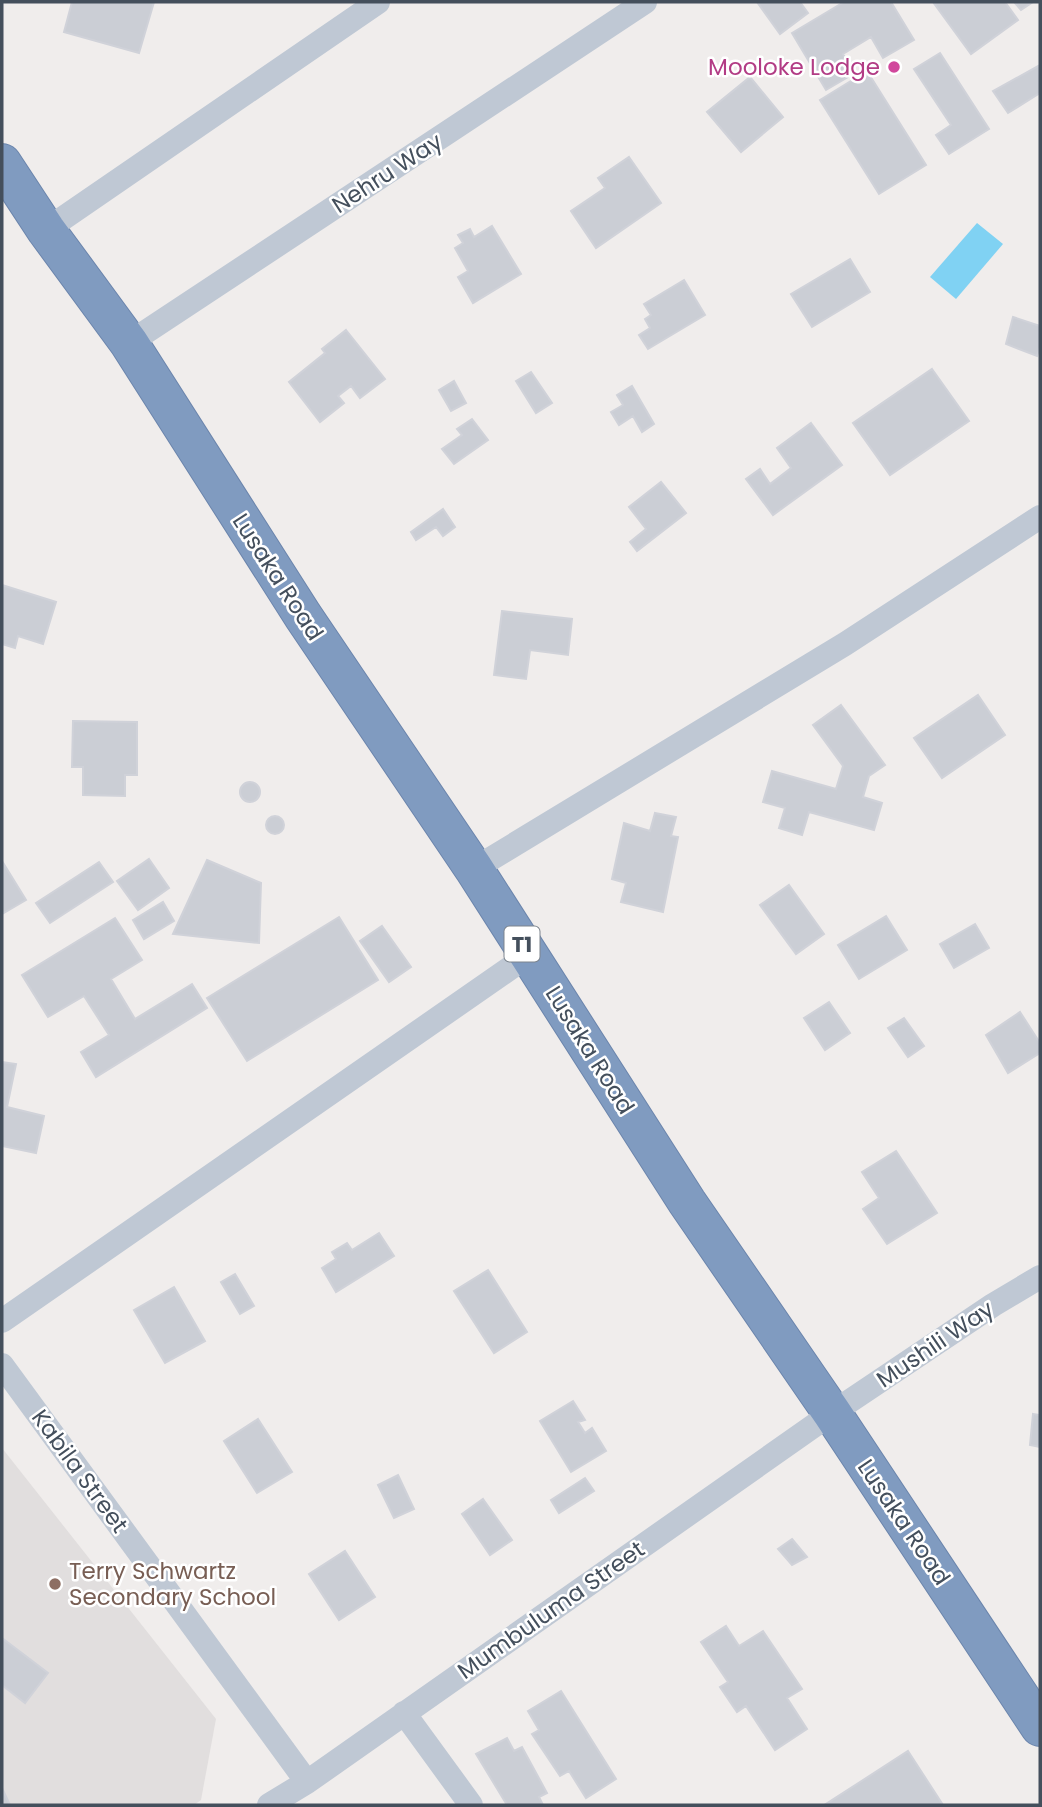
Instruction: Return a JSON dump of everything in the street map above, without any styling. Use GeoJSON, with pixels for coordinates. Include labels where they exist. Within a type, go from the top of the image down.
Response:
{"type":"FeatureCollection","features":[{"type":"Feature","properties":{"kind":"highway","name":"Lusaka Road"},"geometry":{"type":"LineString","coordinates":[[2,163],[46,230],[129,343],[303,616],[474,869],[687,1202],[832,1413],[1040,1727]]}},
{"type":"Feature","properties":{"kind":"street"},"geometry":{"type":"LineString","coordinates":[[46,230],[379,2]]}},
{"type":"Feature","properties":{"kind":"street","name":"Nehru Way"},"geometry":{"type":"LineString","coordinates":[[129,343],[645,2]]}},
{"type":"Feature","properties":{"kind":"street"},"geometry":{"type":"LineString","coordinates":[[474,869],[845,644],[1040,517]]}},
{"type":"Feature","properties":{"kind":"street"},"geometry":{"type":"LineString","coordinates":[[2,1321],[529,955]]}},
{"type":"Feature","properties":{"kind":"street","name":"Mushili Way"},"geometry":{"type":"LineString","coordinates":[[832,1413],[993,1305],[1040,1277]]}},
{"type":"Feature","properties":{"kind":"street","name":"Kabila Street"},"geometry":{"type":"LineString","coordinates":[[2,1365],[307,1782]]}},
{"type":"Feature","properties":{"kind":"street","name":"Mumbuluma Street"},"geometry":{"type":"LineString","coordinates":[[270,1805],[307,1782],[832,1413]]}},
{"type":"Feature","properties":{"kind":"street"},"geometry":{"type":"LineString","coordinates":[[404,1713],[471,1805]]}},
{"type":"Feature","properties":{"kind":"shaded area","name":"Terry Schwartz Secondary School"},"geometry":{"type":"Polygon","coordinates":[[[2,1448],[216,1719],[201,1800],[194,1805],[2,1805],[2,1448]]]}},
{"type":"Feature","properties":{"kind":"water"},"geometry":{"type":"Polygon","coordinates":[[[977,223],[1003,244],[956,299],[930,277],[977,223]]]}},
{"type":"Feature","properties":{"kind":"building"},"geometry":{"type":"Polygon","coordinates":[[[72,2],[154,2],[139,53],[64,32],[72,2]]]}},
{"type":"Feature","properties":{"kind":"building"},"geometry":{"type":"Polygon","coordinates":[[[757,2],[800,2],[808,13],[780,34],[757,2]]]}},
{"type":"Feature","properties":{"kind":"building"},"geometry":{"type":"Polygon","coordinates":[[[844,2],[891,2],[914,40],[883,58],[871,37],[843,54],[855,73],[826,90],[792,33],[844,2]]]}},
{"type":"Feature","properties":{"kind":"building"},"geometry":{"type":"Polygon","coordinates":[[[933,2],[1005,2],[1018,20],[971,54],[933,2]]]}},
{"type":"Feature","properties":{"kind":"building"},"geometry":{"type":"Polygon","coordinates":[[[1014,2],[1033,2],[1021,10],[1014,2]]]}},
{"type":"Feature","properties":{"kind":"building"},"geometry":{"type":"Polygon","coordinates":[[[940,53],[989,129],[949,154],[936,135],[951,125],[914,69],[940,53]]]}},
{"type":"Feature","properties":{"kind":"building"},"geometry":{"type":"Polygon","coordinates":[[[1040,65],[1040,93],[1008,113],[993,91],[1040,65]]]}},
{"type":"Feature","properties":{"kind":"building"},"geometry":{"type":"Polygon","coordinates":[[[867,71],[926,165],[879,194],[820,100],[867,71]]]}},
{"type":"Feature","properties":{"kind":"building"},"geometry":{"type":"Polygon","coordinates":[[[750,77],[783,117],[741,152],[707,112],[750,77]]]}},
{"type":"Feature","properties":{"kind":"building"},"geometry":{"type":"Polygon","coordinates":[[[629,157],[661,203],[596,248],[571,211],[605,188],[598,178],[629,157]]]}},
{"type":"Feature","properties":{"kind":"building"},"geometry":{"type":"Polygon","coordinates":[[[492,226],[521,274],[473,303],[458,277],[468,271],[455,248],[463,243],[458,235],[470,229],[474,237],[492,226]]]}},
{"type":"Feature","properties":{"kind":"building"},"geometry":{"type":"Polygon","coordinates":[[[850,259],[870,292],[812,327],[791,294],[850,259]]]}},
{"type":"Feature","properties":{"kind":"building"},"geometry":{"type":"Polygon","coordinates":[[[684,280],[705,315],[648,349],[639,335],[650,328],[645,319],[651,315],[644,304],[684,280]]]}},
{"type":"Feature","properties":{"kind":"building"},"geometry":{"type":"Polygon","coordinates":[[[1013,317],[1040,326],[1037,356],[1006,344],[1013,317]]]}},
{"type":"Feature","properties":{"kind":"building"},"geometry":{"type":"Polygon","coordinates":[[[346,330],[385,379],[360,398],[351,386],[338,396],[344,403],[320,422],[289,382],[325,353],[322,349],[346,330]]]}},
{"type":"Feature","properties":{"kind":"building"},"geometry":{"type":"Polygon","coordinates":[[[932,369],[969,421],[890,475],[853,423],[932,369]]]}},
{"type":"Feature","properties":{"kind":"building"},"geometry":{"type":"Polygon","coordinates":[[[531,372],[552,403],[536,413],[516,381],[531,372]]]}},
{"type":"Feature","properties":{"kind":"building"},"geometry":{"type":"Polygon","coordinates":[[[454,381],[466,403],[451,411],[439,390],[454,381]]]}},
{"type":"Feature","properties":{"kind":"building"},"geometry":{"type":"Polygon","coordinates":[[[632,386],[654,424],[642,432],[633,416],[619,425],[611,412],[623,405],[617,395],[632,386]]]}},
{"type":"Feature","properties":{"kind":"building"},"geometry":{"type":"Polygon","coordinates":[[[472,419],[488,440],[454,464],[442,449],[462,435],[457,429],[472,419]]]}},
{"type":"Feature","properties":{"kind":"building"},"geometry":{"type":"Polygon","coordinates":[[[811,423],[842,465],[773,515],[746,479],[760,469],[770,484],[791,468],[777,448],[811,423]]]}},
{"type":"Feature","properties":{"kind":"building"},"geometry":{"type":"Polygon","coordinates":[[[661,482],[686,513],[637,551],[630,542],[646,529],[629,507],[661,482]]]}},
{"type":"Feature","properties":{"kind":"building"},"geometry":{"type":"Polygon","coordinates":[[[443,509],[455,527],[443,536],[436,527],[416,540],[411,532],[443,509]]]}},
{"type":"Feature","properties":{"kind":"building"},"geometry":{"type":"Polygon","coordinates":[[[2,585],[56,602],[43,644],[18,636],[15,648],[2,644],[2,585]]]}},
{"type":"Feature","properties":{"kind":"building"},"geometry":{"type":"Polygon","coordinates":[[[502,611],[572,619],[568,655],[530,650],[526,679],[494,675],[502,611]]]}},
{"type":"Feature","properties":{"kind":"building"},"geometry":{"type":"Polygon","coordinates":[[[978,695],[1005,735],[942,778],[914,738],[978,695]]]}},
{"type":"Feature","properties":{"kind":"building"},"geometry":{"type":"Polygon","coordinates":[[[841,705],[885,765],[869,776],[863,797],[882,803],[874,830],[809,812],[802,835],[779,828],[785,808],[763,802],[772,771],[836,789],[843,766],[813,725],[841,705]]]}},
{"type":"Feature","properties":{"kind":"building"},"geometry":{"type":"Polygon","coordinates":[[[73,721],[137,722],[137,775],[125,775],[125,796],[83,795],[83,767],[72,767],[73,721]]]}},
{"type":"Feature","properties":{"kind":"building"},"geometry":{"type":"Polygon","coordinates":[[[246,782],[254,782],[260,792],[254,802],[246,802],[240,796],[240,788],[246,782]]]}},
{"type":"Feature","properties":{"kind":"building"},"geometry":{"type":"Polygon","coordinates":[[[655,813],[676,817],[671,836],[678,837],[663,912],[621,902],[626,883],[612,879],[624,823],[650,831],[655,813]]]}},
{"type":"Feature","properties":{"kind":"building"},"geometry":{"type":"Polygon","coordinates":[[[275,816],[281,819],[284,825],[281,831],[275,834],[269,831],[266,825],[269,819],[275,816]]]}},
{"type":"Feature","properties":{"kind":"building"},"geometry":{"type":"Polygon","coordinates":[[[149,859],[169,888],[138,910],[117,881],[149,859]]]}},
{"type":"Feature","properties":{"kind":"building"},"geometry":{"type":"Polygon","coordinates":[[[207,860],[261,883],[259,943],[173,934],[207,860]]]}},
{"type":"Feature","properties":{"kind":"building"},"geometry":{"type":"Polygon","coordinates":[[[2,861],[26,900],[2,914],[2,861]]]}},
{"type":"Feature","properties":{"kind":"building"},"geometry":{"type":"Polygon","coordinates":[[[99,862],[113,882],[50,923],[36,903],[99,862]]]}},
{"type":"Feature","properties":{"kind":"building"},"geometry":{"type":"Polygon","coordinates":[[[789,885],[824,934],[796,954],[760,905],[789,885]]]}},
{"type":"Feature","properties":{"kind":"building"},"geometry":{"type":"Polygon","coordinates":[[[163,902],[174,921],[144,939],[133,920],[163,902]]]}},
{"type":"Feature","properties":{"kind":"building"},"geometry":{"type":"Polygon","coordinates":[[[886,916],[907,950],[859,979],[838,945],[886,916]]]}},
{"type":"Feature","properties":{"kind":"building"},"geometry":{"type":"Polygon","coordinates":[[[339,917],[378,980],[247,1061],[207,998],[339,917]]]}},
{"type":"Feature","properties":{"kind":"building"},"geometry":{"type":"Polygon","coordinates":[[[115,918],[142,960],[111,979],[135,1019],[192,984],[207,1008],[96,1077],[81,1052],[109,1035],[84,996],[48,1017],[22,975],[115,918]]]}},
{"type":"Feature","properties":{"kind":"building"},"geometry":{"type":"Polygon","coordinates":[[[975,924],[989,948],[954,968],[940,944],[975,924]]]}},
{"type":"Feature","properties":{"kind":"building"},"geometry":{"type":"Polygon","coordinates":[[[382,926],[411,967],[389,982],[360,941],[382,926]]]}},
{"type":"Feature","properties":{"kind":"building"},"geometry":{"type":"Polygon","coordinates":[[[829,1002],[850,1033],[825,1050],[804,1018],[829,1002]]]}},
{"type":"Feature","properties":{"kind":"building"},"geometry":{"type":"Polygon","coordinates":[[[1020,1012],[1040,1043],[1040,1053],[1008,1073],[986,1035],[1020,1012]]]}},
{"type":"Feature","properties":{"kind":"building"},"geometry":{"type":"Polygon","coordinates":[[[904,1018],[924,1046],[908,1057],[888,1028],[904,1018]]]}},
{"type":"Feature","properties":{"kind":"building"},"geometry":{"type":"Polygon","coordinates":[[[2,1062],[16,1064],[7,1107],[44,1116],[36,1153],[2,1146],[2,1062]]]}},
{"type":"Feature","properties":{"kind":"building"},"geometry":{"type":"Polygon","coordinates":[[[896,1151],[937,1213],[887,1244],[863,1209],[879,1198],[862,1172],[896,1151]]]}},
{"type":"Feature","properties":{"kind":"building"},"geometry":{"type":"Polygon","coordinates":[[[379,1233],[394,1256],[336,1292],[322,1268],[336,1259],[332,1252],[347,1243],[352,1250],[379,1233]]]}},
{"type":"Feature","properties":{"kind":"building"},"geometry":{"type":"Polygon","coordinates":[[[488,1270],[527,1332],[494,1353],[454,1291],[488,1270]]]}},
{"type":"Feature","properties":{"kind":"building"},"geometry":{"type":"Polygon","coordinates":[[[235,1274],[254,1306],[240,1314],[221,1282],[235,1274]]]}},
{"type":"Feature","properties":{"kind":"building"},"geometry":{"type":"Polygon","coordinates":[[[174,1287],[205,1341],[165,1363],[134,1310],[174,1287]]]}},
{"type":"Feature","properties":{"kind":"building"},"geometry":{"type":"Polygon","coordinates":[[[573,1401],[585,1420],[578,1422],[585,1433],[592,1428],[606,1451],[571,1472],[540,1421],[573,1401]]]}},
{"type":"Feature","properties":{"kind":"building"},"geometry":{"type":"Polygon","coordinates":[[[1033,1414],[1040,1415],[1040,1447],[1030,1445],[1033,1414]]]}},
{"type":"Feature","properties":{"kind":"building"},"geometry":{"type":"Polygon","coordinates":[[[258,1419],[292,1472],[257,1493],[224,1441],[258,1419]]]}},
{"type":"Feature","properties":{"kind":"building"},"geometry":{"type":"Polygon","coordinates":[[[398,1475],[414,1509],[394,1518],[378,1485],[398,1475]]]}},
{"type":"Feature","properties":{"kind":"building"},"geometry":{"type":"Polygon","coordinates":[[[585,1478],[594,1491],[559,1513],[551,1500],[585,1478]]]}},
{"type":"Feature","properties":{"kind":"building"},"geometry":{"type":"Polygon","coordinates":[[[483,1499],[512,1540],[490,1555],[462,1514],[483,1499]]]}},
{"type":"Feature","properties":{"kind":"building"},"geometry":{"type":"Polygon","coordinates":[[[792,1539],[807,1557],[792,1565],[778,1549],[792,1539]]]}},
{"type":"Feature","properties":{"kind":"building"},"geometry":{"type":"Polygon","coordinates":[[[345,1551],[375,1597],[339,1620],[309,1574],[345,1551]]]}},
{"type":"Feature","properties":{"kind":"building"},"geometry":{"type":"Polygon","coordinates":[[[726,1626],[739,1646],[763,1631],[802,1689],[787,1698],[807,1729],[775,1750],[746,1706],[737,1712],[720,1687],[728,1682],[701,1642],[726,1626]]]}},
{"type":"Feature","properties":{"kind":"building"},"geometry":{"type":"Polygon","coordinates":[[[2,1638],[48,1673],[25,1703],[2,1685],[2,1638]]]}},
{"type":"Feature","properties":{"kind":"building"},"geometry":{"type":"Polygon","coordinates":[[[561,1691],[616,1779],[586,1798],[569,1771],[560,1776],[532,1734],[539,1730],[528,1711],[561,1691]]]}},
{"type":"Feature","properties":{"kind":"building"},"geometry":{"type":"Polygon","coordinates":[[[507,1738],[514,1751],[522,1747],[547,1793],[539,1797],[543,1805],[507,1805],[476,1754],[507,1738]]]}},
{"type":"Feature","properties":{"kind":"building"},"geometry":{"type":"Polygon","coordinates":[[[908,1751],[943,1805],[826,1804],[908,1751]]]}},
{"type":"Feature","properties":{"kind":"building"},"geometry":{"type":"Polygon","coordinates":[[[2,1788],[10,1805],[2,1805],[2,1788]]]}},
{"type":"Feature","properties":{"kind":"place","name":"Mooloke Lodge"},"geometry":{"type":"Point","coordinates":[894,67]}},
{"type":"Feature","properties":{"kind":"place","name":"Terry Schwartz Secondary School"},"geometry":{"type":"Point","coordinates":[55,1584]}}]}
